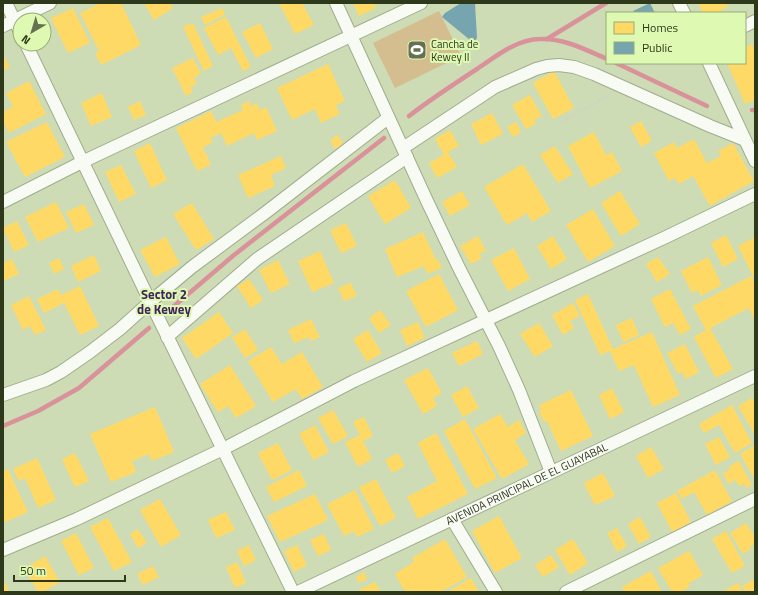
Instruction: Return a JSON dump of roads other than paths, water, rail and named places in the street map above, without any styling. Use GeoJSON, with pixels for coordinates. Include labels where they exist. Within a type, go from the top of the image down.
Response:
{"type":"FeatureCollection","features":[{"type":"Feature","properties":{"kind":"street"},"geometry":{"type":"LineString","coordinates":[[6,3],[12,16]]}},
{"type":"Feature","properties":{"kind":"street"},"geometry":{"type":"LineString","coordinates":[[32,12],[50,3]]}},
{"type":"Feature","properties":{"kind":"street"},"geometry":{"type":"LineString","coordinates":[[336,3],[456,262],[499,346],[519,390],[551,472]]}},
{"type":"Feature","properties":{"kind":"street"},"geometry":{"type":"LineString","coordinates":[[3,202],[82,162],[421,3]]}},
{"type":"Feature","properties":{"kind":"street"},"geometry":{"type":"LineString","coordinates":[[679,3],[684,12]]}},
{"type":"Feature","properties":{"kind":"street"},"geometry":{"type":"LineString","coordinates":[[746,26],[755,21]]}},
{"type":"Feature","properties":{"kind":"street"},"geometry":{"type":"LineString","coordinates":[[30,52],[150,302],[293,592]]}},
{"type":"Feature","properties":{"kind":"street"},"geometry":{"type":"LineString","coordinates":[[709,64],[755,161]]}},
{"type":"Feature","properties":{"kind":"street"},"geometry":{"type":"LineString","coordinates":[[168,337],[257,259],[495,87],[536,69],[547,66],[574,67],[702,123],[745,140]]}},
{"type":"Feature","properties":{"kind":"street"},"geometry":{"type":"LineString","coordinates":[[3,395],[31,386],[61,372],[120,329],[192,267],[388,118]]}},
{"type":"Feature","properties":{"kind":"street"},"geometry":{"type":"LineString","coordinates":[[3,550],[77,519],[223,449],[354,381],[666,237],[755,194]]}},
{"type":"Feature","properties":{"kind":"street","name":"AVENIDA PRINCIPAL DE EL GUAYABAL"},"geometry":{"type":"LineString","coordinates":[[298,592],[755,376]]}},
{"type":"Feature","properties":{"kind":"street"},"geometry":{"type":"LineString","coordinates":[[566,592],[755,499]]}},
{"type":"Feature","properties":{"kind":"street"},"geometry":{"type":"LineString","coordinates":[[452,519],[496,592]]}},
{"type":"Feature","properties":{"kind":"waterway"},"geometry":{"type":"LineString","coordinates":[[547,39],[606,3]]}},
{"type":"Feature","properties":{"kind":"waterway"},"geometry":{"type":"LineString","coordinates":[[409,116],[499,54],[523,42],[540,39],[558,40],[575,45],[606,59]]}},
{"type":"Feature","properties":{"kind":"waterway"},"geometry":{"type":"LineString","coordinates":[[618,64],[707,106]]}},
{"type":"Feature","properties":{"kind":"waterway"},"geometry":{"type":"LineString","coordinates":[[167,312],[234,255],[384,138]]}},
{"type":"Feature","properties":{"kind":"waterway"},"geometry":{"type":"LineString","coordinates":[[3,426],[38,411],[79,388],[149,328]]}},
{"type":"Feature","properties":{"kind":"place","name":"Cancha de Kewey II"},"geometry":{"type":"Point","coordinates":[417,50]}},
{"type":"Feature","properties":{"kind":"district","name":"Sector 2 de Kewey"},"geometry":{"type":"Point","coordinates":[164,302]}}]}
